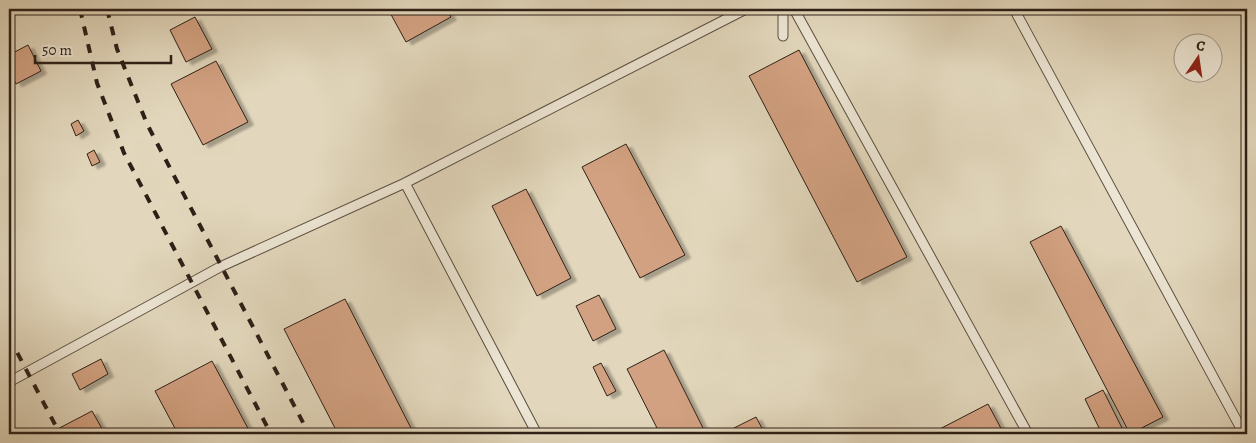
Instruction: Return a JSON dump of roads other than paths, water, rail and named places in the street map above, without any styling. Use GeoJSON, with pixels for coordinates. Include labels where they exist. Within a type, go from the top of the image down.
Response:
{"type":"FeatureCollection","features":[{"type":"Feature","properties":{"kind":"lane"},"geometry":{"type":"LineString","coordinates":[[9,382],[220,267],[405,183],[746,9]]}},
{"type":"Feature","properties":{"kind":"lane"},"geometry":{"type":"LineString","coordinates":[[782,36],[783,9]]}},
{"type":"Feature","properties":{"kind":"lane"},"geometry":{"type":"LineString","coordinates":[[794,9],[1028,434]]}},
{"type":"Feature","properties":{"kind":"lane"},"geometry":{"type":"LineString","coordinates":[[1014,9],[1244,434]]}},
{"type":"Feature","properties":{"kind":"lane"},"geometry":{"type":"LineString","coordinates":[[405,183],[537,434]]}},
{"type":"Feature","properties":{"kind":"railway"},"geometry":{"type":"LineString","coordinates":[[80,9],[97,83],[124,153],[271,434]]}},
{"type":"Feature","properties":{"kind":"railway"},"geometry":{"type":"LineString","coordinates":[[107,9],[117,49],[147,124],[309,434]]}},
{"type":"Feature","properties":{"kind":"railway"},"geometry":{"type":"LineString","coordinates":[[9,337],[60,434]]}}]}
